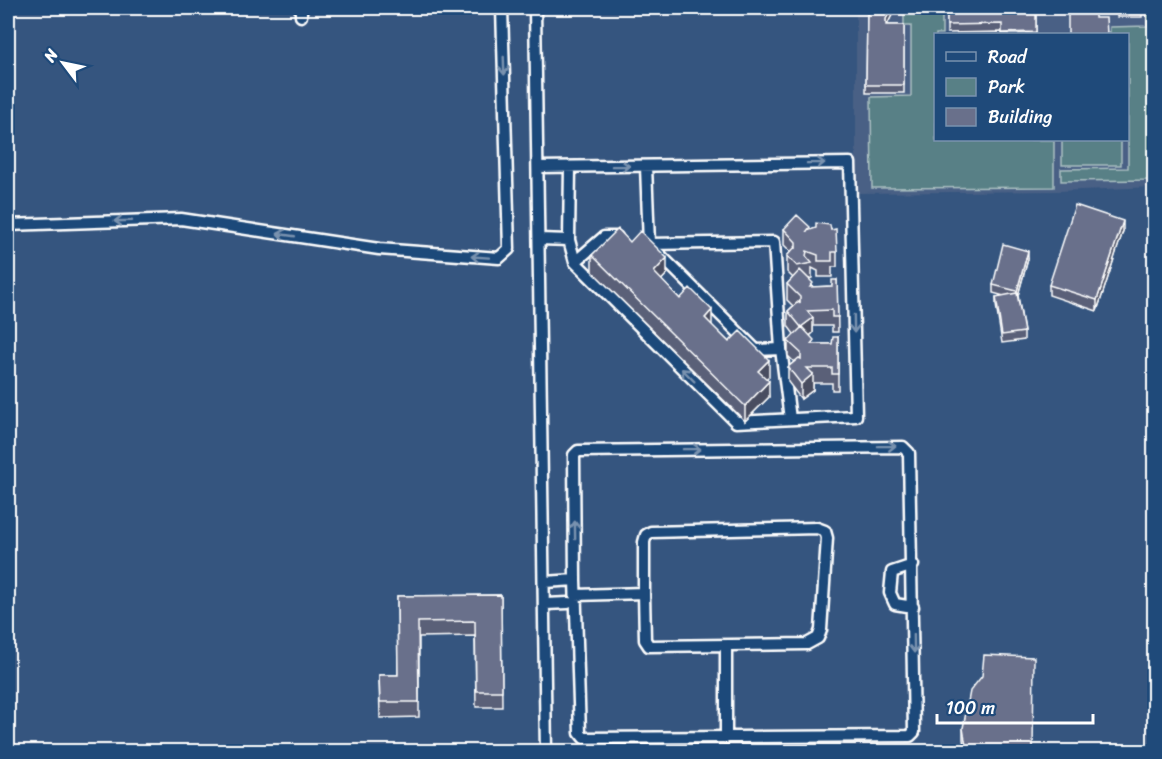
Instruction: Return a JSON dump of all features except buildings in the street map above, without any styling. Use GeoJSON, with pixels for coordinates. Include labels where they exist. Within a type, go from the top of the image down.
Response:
{"type":"FeatureCollection","features":[{"type":"Feature","properties":{"kind":"street"},"geometry":{"type":"LineString","coordinates":[[8,225],[182,219],[379,249],[498,258],[508,249],[502,8]]}},
{"type":"Feature","properties":{"kind":"street"},"geometry":{"type":"LineString","coordinates":[[535,8],[546,604],[546,752]]}},
{"type":"Feature","properties":{"kind":"street"},"geometry":{"type":"LineString","coordinates":[[538,167],[850,163],[856,416],[735,422],[575,262],[569,240],[570,167]]}},
{"type":"Feature","properties":{"kind":"street"},"geometry":{"type":"LineString","coordinates":[[646,166],[649,244],[756,350],[781,349]]}},
{"type":"Feature","properties":{"kind":"street"},"geometry":{"type":"LineString","coordinates":[[575,262],[604,237],[617,237]]}},
{"type":"Feature","properties":{"kind":"street"},"geometry":{"type":"LineString","coordinates":[[539,239],[569,240]]}},
{"type":"Feature","properties":{"kind":"street"},"geometry":{"type":"LineString","coordinates":[[649,244],[774,242],[781,349],[790,419]]}},
{"type":"Feature","properties":{"kind":"street"},"geometry":{"type":"LineString","coordinates":[[903,447],[909,453],[915,729],[911,736],[590,739],[582,736],[572,599],[575,580],[574,455],[578,451],[903,447]]}},
{"type":"Feature","properties":{"kind":"street"},"geometry":{"type":"LineString","coordinates":[[818,528],[825,531],[827,538],[818,638],[807,644],[649,646],[645,640],[644,592],[644,542],[646,535],[651,532],[818,528]]}},
{"type":"Feature","properties":{"kind":"street"},"geometry":{"type":"LineString","coordinates":[[913,566],[892,572],[890,593],[893,603],[913,607]]}},
{"type":"Feature","properties":{"kind":"street"},"geometry":{"type":"LineString","coordinates":[[545,582],[575,580]]}},
{"type":"Feature","properties":{"kind":"street"},"geometry":{"type":"LineString","coordinates":[[546,604],[572,599],[644,592]]}},
{"type":"Feature","properties":{"kind":"street"},"geometry":{"type":"LineString","coordinates":[[726,646],[726,738]]}},
{"type":"Feature","properties":{"kind":"shaded area"},"geometry":{"type":"Polygon","coordinates":[[[856,8],[1154,8],[1154,187],[1057,191],[856,193],[856,8]]]}},
{"type":"Feature","properties":{"kind":"green space"},"geometry":{"type":"Polygon","coordinates":[[[1147,8],[1154,8],[1154,180],[1061,181],[1061,169],[1128,168],[1129,33],[1110,33],[1110,27],[1147,26],[1147,8]]]}},
{"type":"Feature","properties":{"kind":"green space"},"geometry":{"type":"Polygon","coordinates":[[[904,10],[942,10],[942,33],[934,33],[934,141],[1054,141],[1054,187],[872,188],[871,97],[911,96],[911,26],[904,26],[904,10]]]}},
{"type":"Feature","properties":{"kind":"green space"},"geometry":{"type":"Polygon","coordinates":[[[1062,141],[1121,141],[1121,165],[1062,165],[1062,141]]]}}]}
